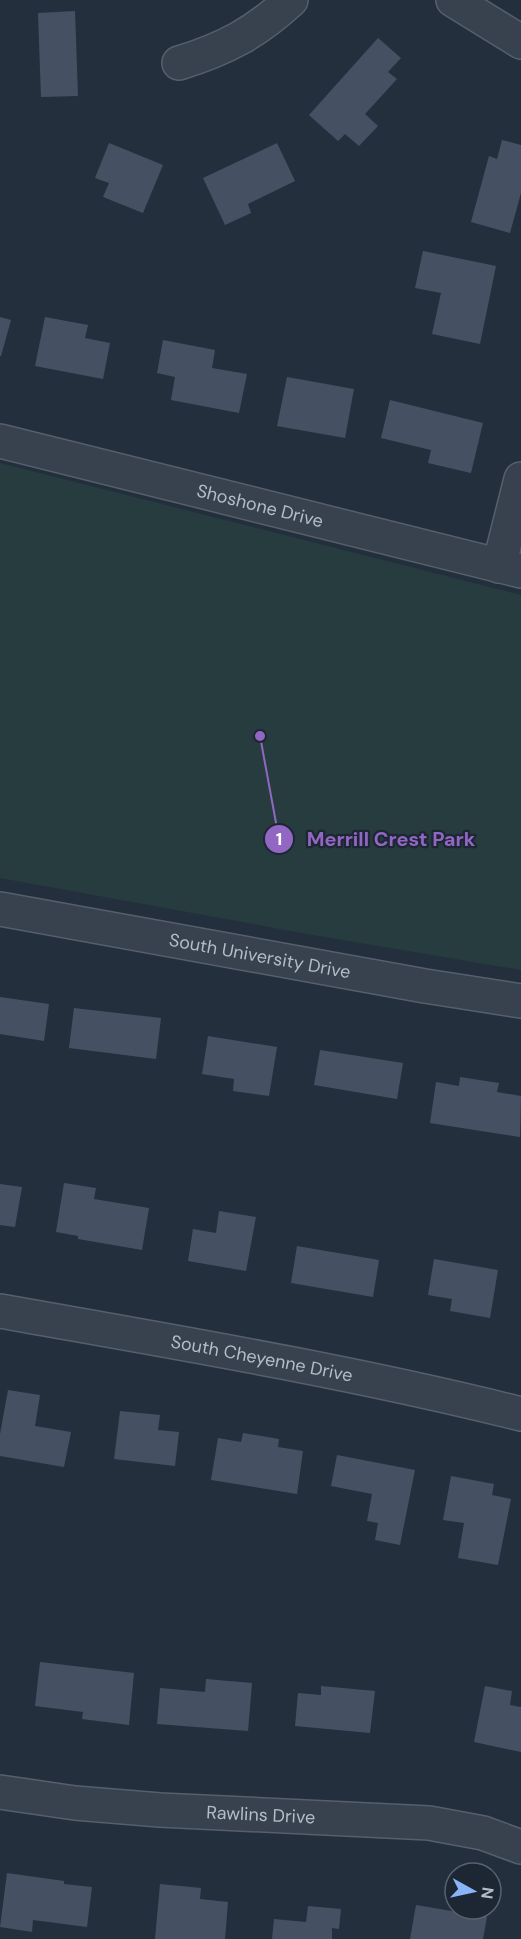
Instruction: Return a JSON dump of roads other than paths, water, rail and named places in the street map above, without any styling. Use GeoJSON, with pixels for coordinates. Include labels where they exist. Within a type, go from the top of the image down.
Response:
{"type":"FeatureCollection","features":[{"type":"Feature","properties":{"kind":"street"},"geometry":{"type":"LineString","coordinates":[[178,63],[211,54],[249,35],[291,0]]}},
{"type":"Feature","properties":{"kind":"street"},"geometry":{"type":"LineString","coordinates":[[453,0],[521,42]]}},
{"type":"Feature","properties":{"kind":"street","name":"Shoshone Drive"},"geometry":{"type":"LineString","coordinates":[[0,441],[510,569]]}},
{"type":"Feature","properties":{"kind":"street"},"geometry":{"type":"LineString","coordinates":[[510,569],[521,479]]}},
{"type":"Feature","properties":{"kind":"street","name":"South University Drive"},"geometry":{"type":"LineString","coordinates":[[0,909],[425,986],[521,1001]]}},
{"type":"Feature","properties":{"kind":"street","name":"South Cheyenne Drive"},"geometry":{"type":"LineString","coordinates":[[0,1311],[301,1365],[427,1390],[521,1414]]}},
{"type":"Feature","properties":{"kind":"street","name":"Rawlins Drive"},"geometry":{"type":"LineString","coordinates":[[0,1792],[75,1803],[160,1810],[429,1823],[483,1833],[521,1847]]}},
{"type":"Feature","properties":{"kind":"place","name":"Merrill Crest Park"},"geometry":{"type":"Point","coordinates":[260,736]}}]}
